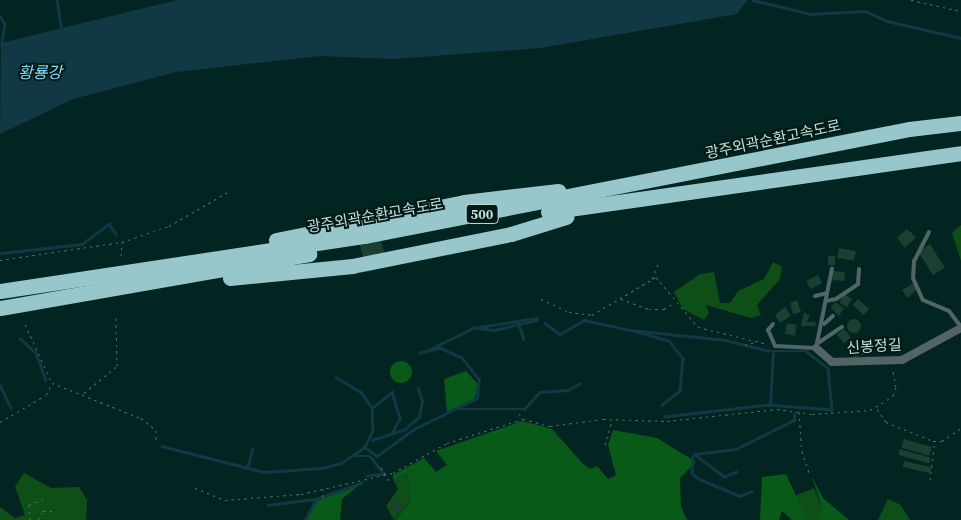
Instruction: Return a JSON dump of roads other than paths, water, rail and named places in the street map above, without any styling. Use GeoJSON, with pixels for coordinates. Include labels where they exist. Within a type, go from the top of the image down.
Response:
{"type":"FeatureCollection","features":[{"type":"Feature","properties":{"kind":"highway","name":"광주외곽순환고속도로"},"geometry":{"type":"LineString","coordinates":[[0,291],[365,236],[656,180],[909,128],[961,123]]}},
{"type":"Feature","properties":{"kind":"highway","name":"광주외곽순환고속도로"},"geometry":{"type":"LineString","coordinates":[[0,308],[129,288],[633,198],[961,153]]}},
{"type":"Feature","properties":{"kind":"street","name":"신봉정길"},"geometry":{"type":"LineString","coordinates":[[817,345],[832,362],[889,362],[916,356],[961,328]]}},
{"type":"Feature","properties":{"kind":"lane","name":"신봉정길"},"geometry":{"type":"LineString","coordinates":[[929,232],[914,261],[913,278],[923,300],[949,311],[961,328]]}},
{"type":"Feature","properties":{"kind":"lane"},"geometry":{"type":"LineString","coordinates":[[773,324],[768,330],[775,346],[817,345],[824,324],[832,269]]}},
{"type":"Feature","properties":{"kind":"lane"},"geometry":{"type":"LineString","coordinates":[[826,300],[836,299],[858,284],[859,269]]}},
{"type":"Feature","properties":{"kind":"lane"},"geometry":{"type":"LineString","coordinates":[[815,296],[827,293]]}},
{"type":"Feature","properties":{"kind":"lane"},"geometry":{"type":"LineString","coordinates":[[824,324],[833,316]]}},
{"type":"Feature","properties":{"kind":"lane","name":"신봉정길"},"geometry":{"type":"LineString","coordinates":[[817,345],[842,327]]}},
{"type":"Feature","properties":{"kind":"water","name":"황룡강"},"geometry":{"type":"Polygon","coordinates":[[[177,0],[747,0],[737,14],[540,48],[394,59],[320,56],[176,72],[73,99],[0,134],[1,43],[177,0]]]}},
{"type":"Feature","properties":{"kind":"waterway"},"geometry":{"type":"LineString","coordinates":[[57,0],[62,30]]}},
{"type":"Feature","properties":{"kind":"waterway"},"geometry":{"type":"LineString","coordinates":[[753,0],[811,14],[865,11],[887,21],[961,38]]}},
{"type":"Feature","properties":{"kind":"waterway"},"geometry":{"type":"LineString","coordinates":[[0,16],[5,24],[2,44]]}},
{"type":"Feature","properties":{"kind":"waterway"},"geometry":{"type":"LineString","coordinates":[[1,253],[82,244],[109,224],[116,234]]}},
{"type":"Feature","properties":{"kind":"waterway"},"geometry":{"type":"LineString","coordinates":[[432,348],[473,328],[536,318]]}},
{"type":"Feature","properties":{"kind":"waterway"},"geometry":{"type":"LineString","coordinates":[[479,328],[494,330],[537,320]]}},
{"type":"Feature","properties":{"kind":"waterway"},"geometry":{"type":"LineString","coordinates":[[545,323],[560,334],[584,320],[630,330]]}},
{"type":"Feature","properties":{"kind":"waterway"},"geometry":{"type":"LineString","coordinates":[[518,322],[524,339]]}},
{"type":"Feature","properties":{"kind":"waterway"},"geometry":{"type":"LineString","coordinates":[[630,330],[725,340],[769,351],[806,351],[828,368],[832,410],[768,405],[665,417]]}},
{"type":"Feature","properties":{"kind":"waterway"},"geometry":{"type":"LineString","coordinates":[[635,331],[669,341],[683,358],[680,391],[662,405]]}},
{"type":"Feature","properties":{"kind":"waterway"},"geometry":{"type":"LineString","coordinates":[[20,338],[36,353],[46,380]]}},
{"type":"Feature","properties":{"kind":"waterway"},"geometry":{"type":"LineString","coordinates":[[162,446],[264,472],[322,468],[341,463],[365,447],[377,456],[414,429],[477,398],[479,380],[462,358],[440,348],[420,353]]}},
{"type":"Feature","properties":{"kind":"waterway"},"geometry":{"type":"LineString","coordinates":[[770,405],[773,352]]}},
{"type":"Feature","properties":{"kind":"waterway"},"geometry":{"type":"LineString","coordinates":[[336,377],[361,392],[372,408],[373,431],[365,447]]}},
{"type":"Feature","properties":{"kind":"waterway"},"geometry":{"type":"LineString","coordinates":[[460,409],[524,409],[540,392],[568,390],[579,384]]}},
{"type":"Feature","properties":{"kind":"waterway"},"geometry":{"type":"LineString","coordinates":[[0,385],[11,408]]}},
{"type":"Feature","properties":{"kind":"waterway"},"geometry":{"type":"LineString","coordinates":[[372,440],[405,429],[419,417],[422,401],[418,389]]}},
{"type":"Feature","properties":{"kind":"waterway"},"geometry":{"type":"LineString","coordinates":[[372,408],[392,392],[400,419],[392,433]]}},
{"type":"Feature","properties":{"kind":"waterway"},"geometry":{"type":"LineString","coordinates":[[737,472],[724,477],[694,454],[736,449],[794,420],[794,414]]}},
{"type":"Feature","properties":{"kind":"waterway"},"geometry":{"type":"LineString","coordinates":[[247,468],[252,450]]}},
{"type":"Feature","properties":{"kind":"waterway"},"geometry":{"type":"LineString","coordinates":[[355,456],[370,456],[384,474],[367,476]]}},
{"type":"Feature","properties":{"kind":"waterway"},"geometry":{"type":"LineString","coordinates":[[693,457],[692,473],[699,479],[740,496],[752,491]]}},
{"type":"Feature","properties":{"kind":"waterway"},"geometry":{"type":"LineString","coordinates":[[268,505],[316,499],[361,483]]}},
{"type":"Feature","properties":{"kind":"waterway"},"geometry":{"type":"LineString","coordinates":[[305,520],[316,499]]}}]}
